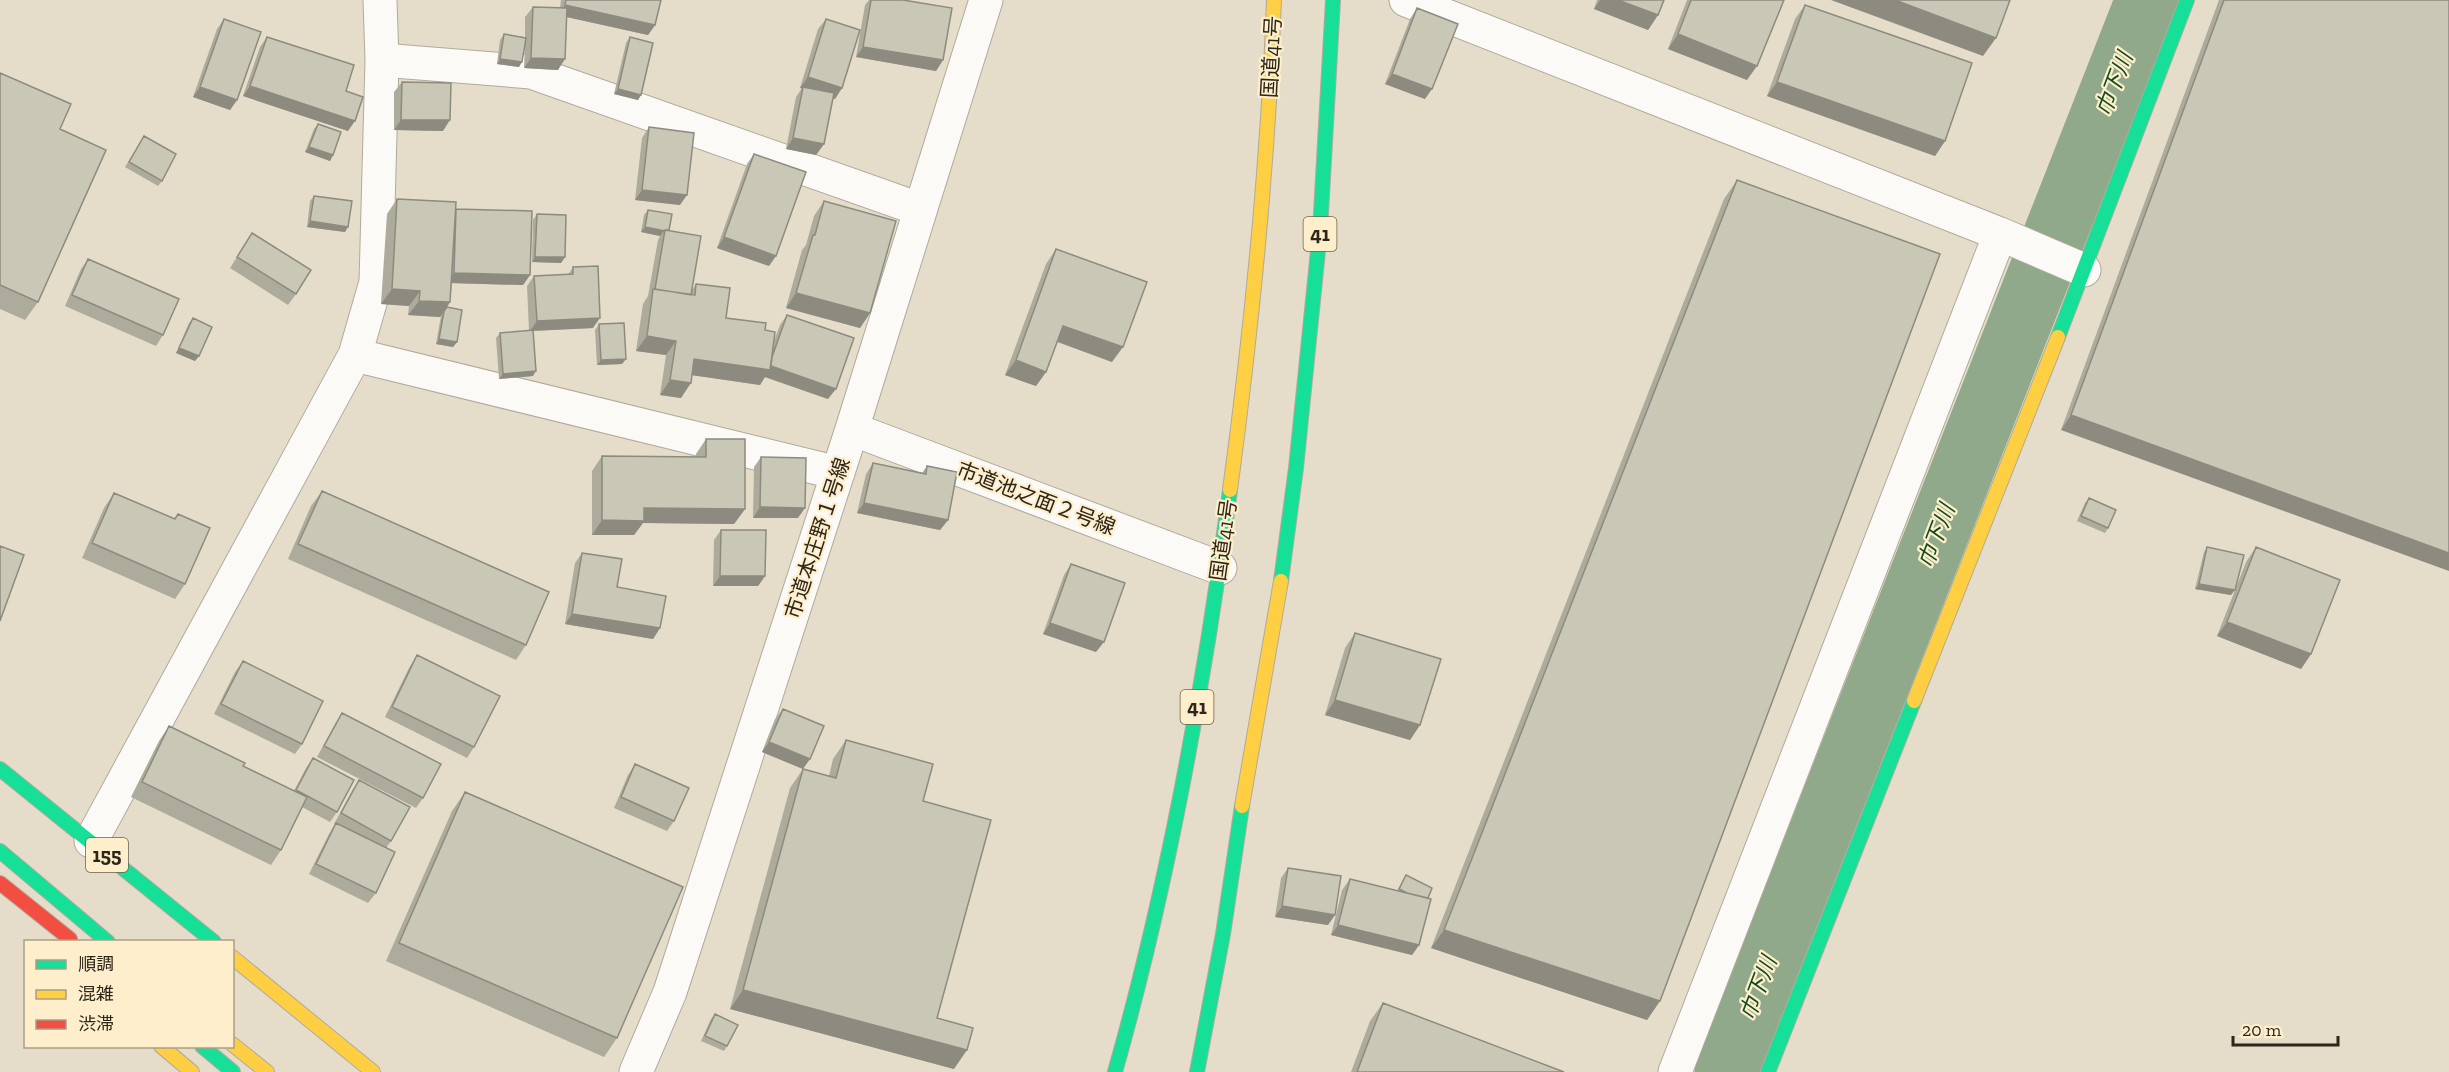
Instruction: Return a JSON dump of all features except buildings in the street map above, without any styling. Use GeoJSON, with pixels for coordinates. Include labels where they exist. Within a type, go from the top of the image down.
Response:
{"type":"FeatureCollection","features":[{"type":"Feature","properties":{"kind":"main road","name":"国道41号"},"geometry":{"type":"LineString","coordinates":[[1115,1072],[1164,880],[1194,726],[1220,568],[1250,336],[1269,99],[1274,0]]}},
{"type":"Feature","properties":{"kind":"main road","name":"41"},"geometry":{"type":"LineString","coordinates":[[1197,1072],[1223,934],[1246,778],[1275,624],[1296,468],[1320,231],[1333,0]]}},
{"type":"Feature","properties":{"kind":"main road"},"geometry":{"type":"LineString","coordinates":[[1768,1072],[2084,270],[2187,0]]}},
{"type":"Feature","properties":{"kind":"main road","name":"155"},"geometry":{"type":"LineString","coordinates":[[0,769],[212,940]]}},
{"type":"Feature","properties":{"kind":"main road"},"geometry":{"type":"LineString","coordinates":[[0,851],[106,940]]}},
{"type":"Feature","properties":{"kind":"main road"},"geometry":{"type":"LineString","coordinates":[[0,883],[71,940]]}},
{"type":"Feature","properties":{"kind":"main road"},"geometry":{"type":"LineString","coordinates":[[234,959],[373,1072]]}},
{"type":"Feature","properties":{"kind":"main road"},"geometry":{"type":"LineString","coordinates":[[234,1046],[267,1072]]}},
{"type":"Feature","properties":{"kind":"main road"},"geometry":{"type":"LineString","coordinates":[[162,1048],[192,1072]]}},
{"type":"Feature","properties":{"kind":"main road"},"geometry":{"type":"LineString","coordinates":[[203,1048],[232,1072]]}},
{"type":"Feature","properties":{"kind":"street"},"geometry":{"type":"LineString","coordinates":[[91,841],[356,355],[376,282],[382,60],[381,0]]}},
{"type":"Feature","properties":{"kind":"street","name":"市道本庄野１号線"},"geometry":{"type":"LineString","coordinates":[[636,1072],[670,992],[838,473],[986,0]]}},
{"type":"Feature","properties":{"kind":"street"},"geometry":{"type":"LineString","coordinates":[[1406,0],[2000,234],[2084,270]]}},
{"type":"Feature","properties":{"kind":"street"},"geometry":{"type":"LineString","coordinates":[[382,60],[531,72],[919,210]]}},
{"type":"Feature","properties":{"kind":"street"},"geometry":{"type":"LineString","coordinates":[[1675,1072],[2000,234]]}},
{"type":"Feature","properties":{"kind":"street"},"geometry":{"type":"LineString","coordinates":[[356,355],[838,473]]}},
{"type":"Feature","properties":{"kind":"street","name":"市道池之面２号線"},"geometry":{"type":"LineString","coordinates":[[852,429],[1220,568]]}},
{"type":"Feature","properties":{"kind":"waterway","name":"巾下川"},"geometry":{"type":"LineString","coordinates":[[1726,1072],[2147,0]]}},
{"type":"Feature","properties":{"kind":"traffic: fast"},"geometry":{"type":"LineString","coordinates":[[1281,581],[1296,468],[1320,231],[1333,0]]}},
{"type":"Feature","properties":{"kind":"traffic: fast"},"geometry":{"type":"LineString","coordinates":[[2058,337],[2187,0]]}},
{"type":"Feature","properties":{"kind":"traffic: fast"},"geometry":{"type":"LineString","coordinates":[[1115,1072],[1152,928],[1183,783],[1209,637],[1230,490]]}},
{"type":"Feature","properties":{"kind":"traffic: fast"},"geometry":{"type":"LineString","coordinates":[[1768,1072],[1914,701]]}},
{"type":"Feature","properties":{"kind":"traffic: fast"},"geometry":{"type":"LineString","coordinates":[[0,769],[212,940]]}},
{"type":"Feature","properties":{"kind":"traffic: fast"},"geometry":{"type":"LineString","coordinates":[[1197,1072],[1223,934],[1242,806]]}},
{"type":"Feature","properties":{"kind":"traffic: fast"},"geometry":{"type":"LineString","coordinates":[[0,851],[106,940]]}},
{"type":"Feature","properties":{"kind":"traffic: fast"},"geometry":{"type":"LineString","coordinates":[[204,1048],[233,1072]]}},
{"type":"Feature","properties":{"kind":"traffic: slow"},"geometry":{"type":"LineString","coordinates":[[1230,490],[1258,245],[1268,123],[1274,0]]}},
{"type":"Feature","properties":{"kind":"traffic: slow"},"geometry":{"type":"LineString","coordinates":[[1914,701],[2058,337]]}},
{"type":"Feature","properties":{"kind":"traffic: slow"},"geometry":{"type":"LineString","coordinates":[[1242,806],[1281,581]]}},
{"type":"Feature","properties":{"kind":"traffic: slow"},"geometry":{"type":"LineString","coordinates":[[234,959],[373,1072]]}},
{"type":"Feature","properties":{"kind":"traffic: slow"},"geometry":{"type":"LineString","coordinates":[[234,1046],[267,1072]]}},
{"type":"Feature","properties":{"kind":"traffic: slow"},"geometry":{"type":"LineString","coordinates":[[163,1048],[192,1072]]}},
{"type":"Feature","properties":{"kind":"traffic: jam"},"geometry":{"type":"LineString","coordinates":[[0,883],[70,939]]}}]}
